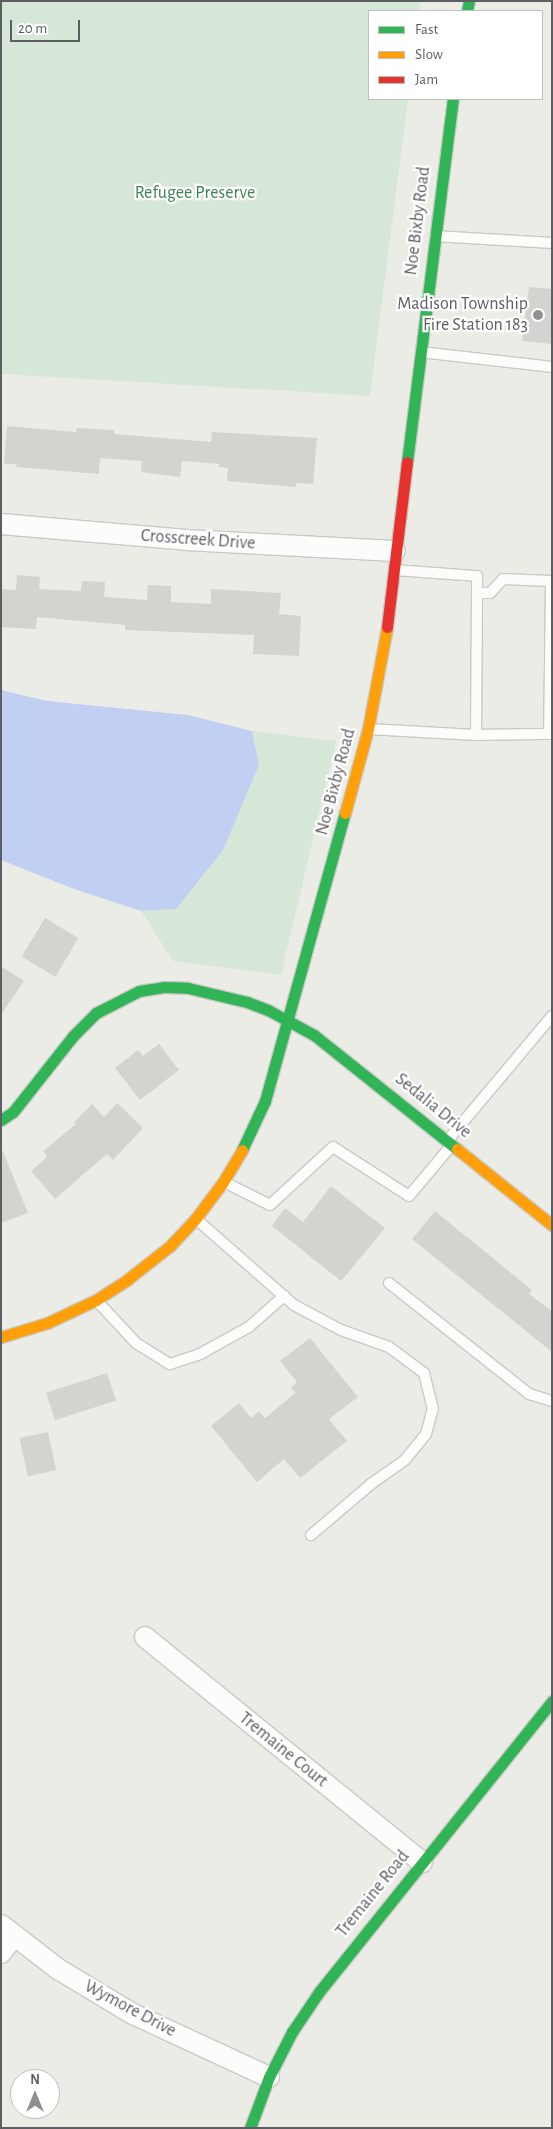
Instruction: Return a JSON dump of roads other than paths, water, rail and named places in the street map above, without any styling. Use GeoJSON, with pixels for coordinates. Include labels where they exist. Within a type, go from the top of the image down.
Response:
{"type":"FeatureCollection","features":[{"type":"Feature","properties":{"kind":"street","name":"Noe Bixby Road"},"geometry":{"type":"LineString","coordinates":[[1,1337],[47,1323],[96,1300],[148,1264],[170,1246],[196,1218],[223,1182],[242,1151],[265,1101],[368,729],[388,619],[452,100]]}},
{"type":"Feature","properties":{"kind":"street","name":"Crosscreek Drive"},"geometry":{"type":"LineString","coordinates":[[1,524],[394,560]]}},
{"type":"Feature","properties":{"kind":"street"},"geometry":{"type":"LineString","coordinates":[[1,1120],[13,1112],[73,1036],[96,1013],[138,991],[164,987],[188,988],[247,1002],[288,1020]]}},
{"type":"Feature","properties":{"kind":"street","name":"Sedalia Drive"},"geometry":{"type":"LineString","coordinates":[[288,1020],[314,1035],[344,1057],[552,1225]]}},
{"type":"Feature","properties":{"kind":"street","name":"Tremaine Court"},"geometry":{"type":"LineString","coordinates":[[145,1637],[422,1862]]}},
{"type":"Feature","properties":{"kind":"street","name":"Tremaine Road"},"geometry":{"type":"LineString","coordinates":[[250,2128],[269,2077],[292,2032],[319,1992],[552,1701]]}},
{"type":"Feature","properties":{"kind":"street"},"geometry":{"type":"LineString","coordinates":[[1,1953],[8,1931]]}},
{"type":"Feature","properties":{"kind":"street","name":"Wymore Drive"},"geometry":{"type":"LineString","coordinates":[[8,1931],[58,1969],[133,2014],[269,2077]]}},
{"type":"Feature","properties":{"kind":"lane"},"geometry":{"type":"LineString","coordinates":[[434,236],[552,243]]}},
{"type":"Feature","properties":{"kind":"lane"},"geometry":{"type":"LineString","coordinates":[[420,352],[552,368]]}},
{"type":"Feature","properties":{"kind":"lane"},"geometry":{"type":"LineString","coordinates":[[394,560],[477,576],[476,735]]}},
{"type":"Feature","properties":{"kind":"lane"},"geometry":{"type":"LineString","coordinates":[[368,729],[476,735],[551,734],[551,581],[504,579],[490,593],[477,593]]}},
{"type":"Feature","properties":{"kind":"lane"},"geometry":{"type":"LineString","coordinates":[[223,1182],[270,1205],[333,1147],[409,1196],[552,1016]]}},
{"type":"Feature","properties":{"kind":"lane"},"geometry":{"type":"LineString","coordinates":[[196,1218],[294,1305],[341,1330],[389,1346],[424,1373],[433,1408],[426,1434],[405,1460],[371,1484],[311,1535]]}},
{"type":"Feature","properties":{"kind":"lane"},"geometry":{"type":"LineString","coordinates":[[389,1284],[529,1394],[552,1401]]}},
{"type":"Feature","properties":{"kind":"lane"},"geometry":{"type":"LineString","coordinates":[[96,1300],[136,1343],[170,1364],[200,1354],[249,1327],[284,1296]]}},
{"type":"Feature","properties":{"kind":"water"},"geometry":{"type":"Polygon","coordinates":[[[1,690],[47,701],[188,715],[252,731],[259,765],[223,850],[176,909],[141,911],[74,889],[1,860],[1,690]]]}},
{"type":"Feature","properties":{"kind":"place","name":"Madison Township Fire Station 183"},"geometry":{"type":"Point","coordinates":[538,315]}},
{"type":"Feature","properties":{"kind":"park label","name":"Refugee Preserve"},"geometry":{"type":"Point","coordinates":[195,193]}}]}
